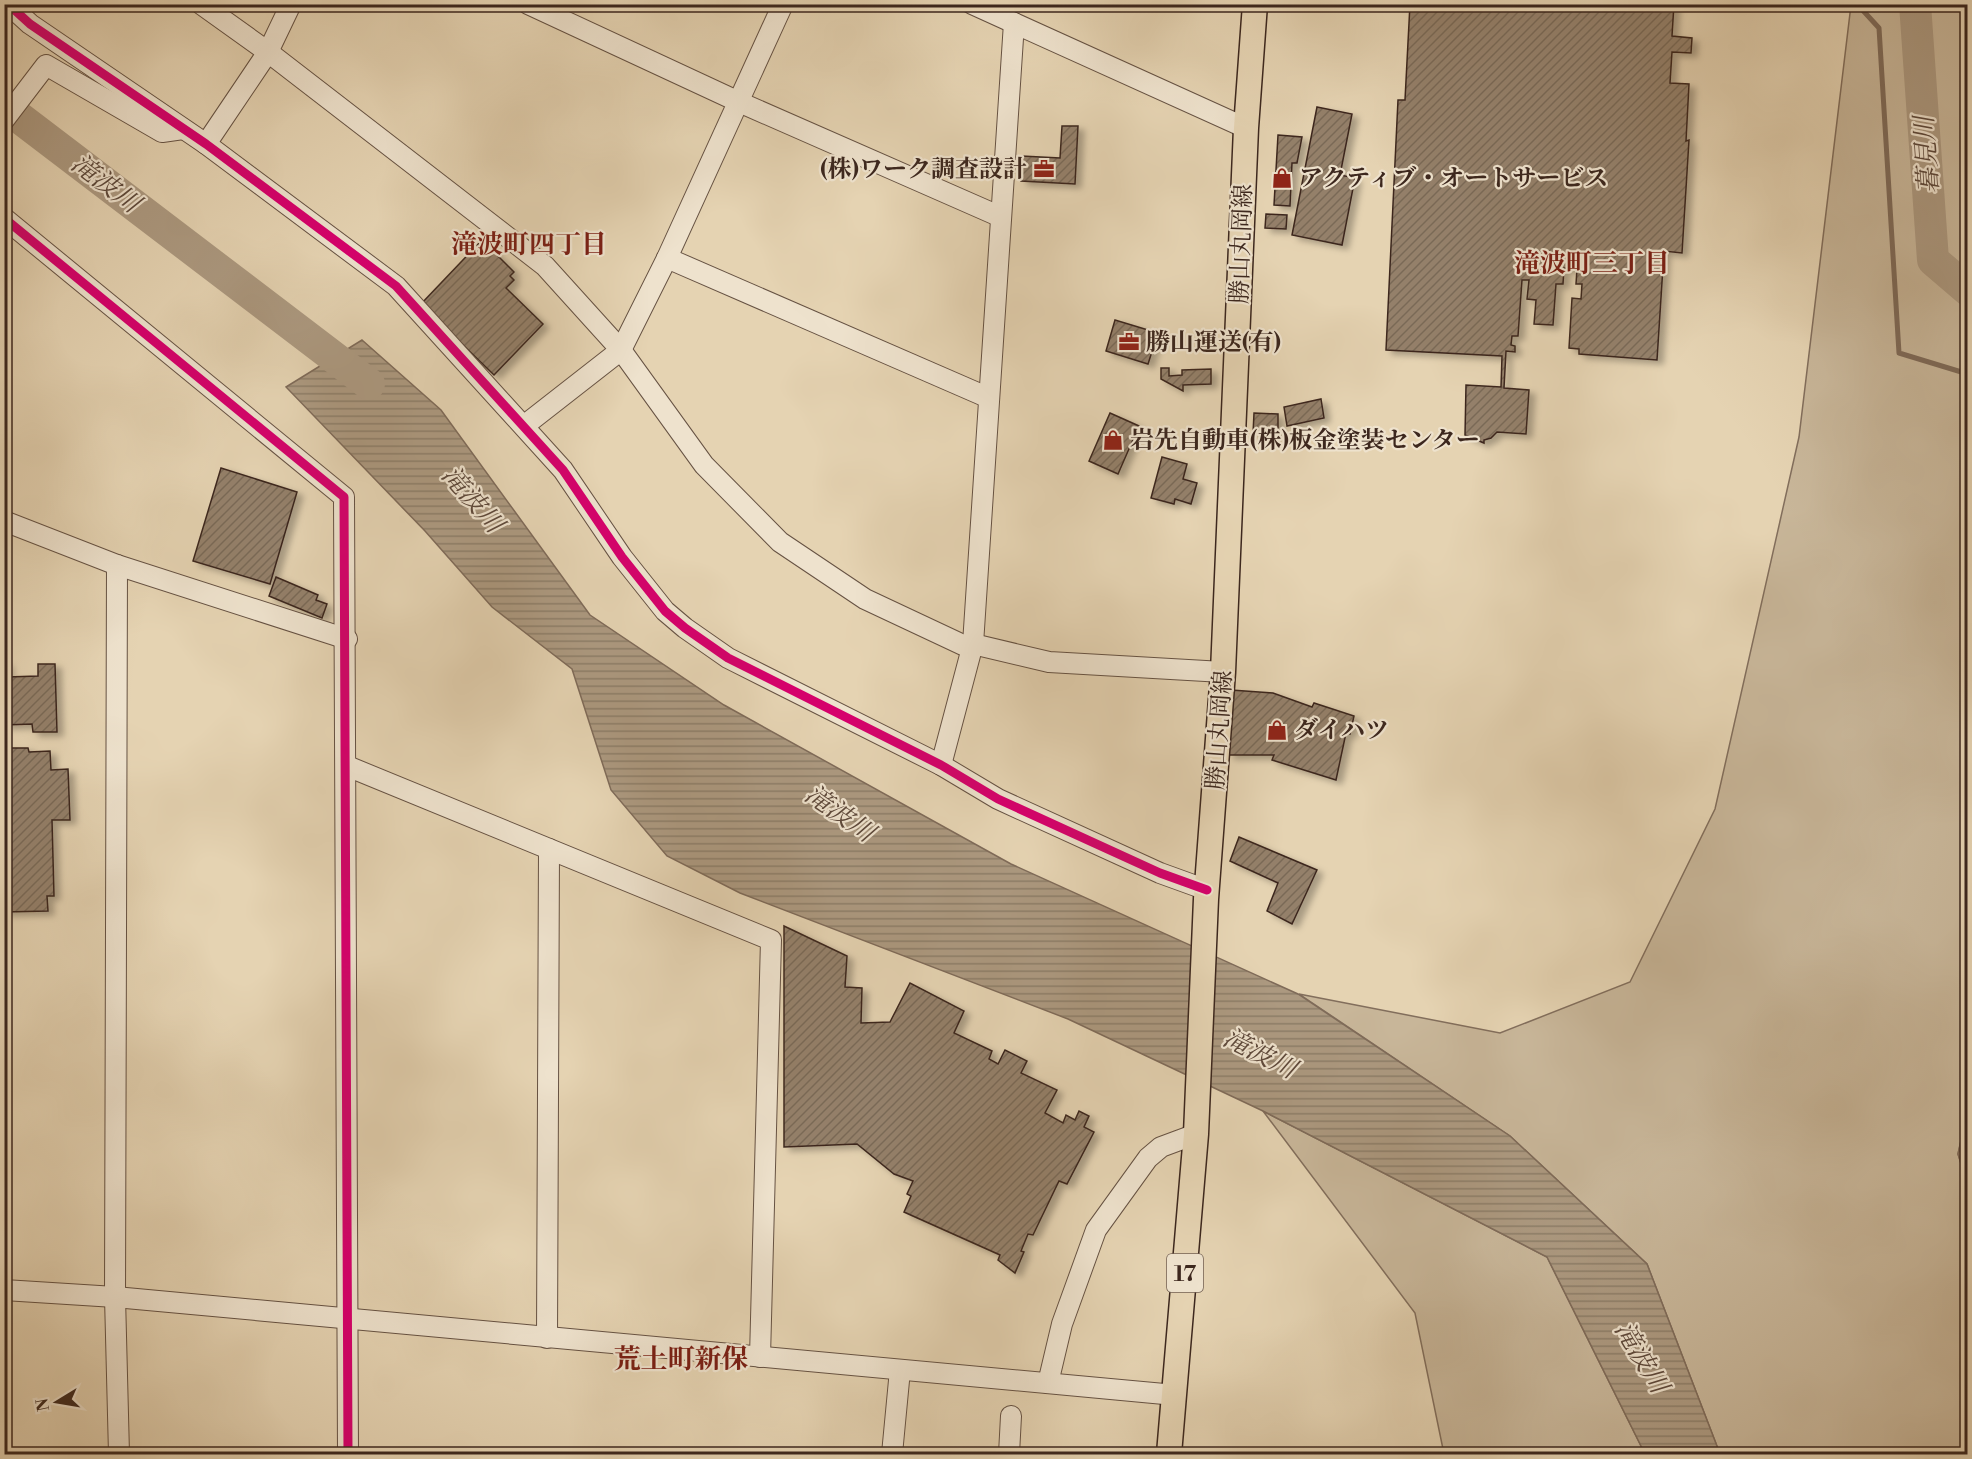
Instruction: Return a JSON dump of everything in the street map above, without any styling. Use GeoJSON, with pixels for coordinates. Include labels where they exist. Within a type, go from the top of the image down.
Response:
{"type":"FeatureCollection","features":[{"type":"Feature","properties":{"kind":"main road","name":"勝山丸岡線"},"geometry":{"type":"LineString","coordinates":[[1169,1455],[1196,1134],[1207,895],[1223,672],[1246,128],[1255,4]]}},
{"type":"Feature","properties":{"kind":"street"},"geometry":{"type":"LineString","coordinates":[[8,4],[30,24],[206,144],[396,286],[525,425],[563,470],[622,557],[665,611],[685,628],[728,658],[941,765],[998,799],[1207,895]]}},
{"type":"Feature","properties":{"kind":"street"},"geometry":{"type":"LineString","coordinates":[[201,4],[268,52],[545,266],[621,350],[704,465],[780,542],[865,599],[947,639],[1049,662],[1223,672]]}},
{"type":"Feature","properties":{"kind":"street"},"geometry":{"type":"LineString","coordinates":[[206,144],[268,52],[291,4]]}},
{"type":"Feature","properties":{"kind":"street"},"geometry":{"type":"LineString","coordinates":[[528,4],[739,102],[1001,217]]}},
{"type":"Feature","properties":{"kind":"street"},"geometry":{"type":"LineString","coordinates":[[525,425],[621,350],[667,258],[783,4]]}},
{"type":"Feature","properties":{"kind":"street"},"geometry":{"type":"LineString","coordinates":[[972,4],[1246,128]]}},
{"type":"Feature","properties":{"kind":"street"},"geometry":{"type":"LineString","coordinates":[[941,765],[973,644],[1014,23]]}},
{"type":"Feature","properties":{"kind":"street"},"geometry":{"type":"LineString","coordinates":[[4,120],[46,65],[162,132],[183,129]]}},
{"type":"Feature","properties":{"kind":"street"},"geometry":{"type":"LineString","coordinates":[[4,218],[345,497],[348,1455]]}},
{"type":"Feature","properties":{"kind":"street"},"geometry":{"type":"LineString","coordinates":[[667,258],[989,398]]}},
{"type":"Feature","properties":{"kind":"street"},"geometry":{"type":"LineString","coordinates":[[4,521],[117,565],[347,639]]}},
{"type":"Feature","properties":{"kind":"street"},"geometry":{"type":"LineString","coordinates":[[117,565],[115,1297],[118,1455]]}},
{"type":"Feature","properties":{"kind":"street"},"geometry":{"type":"LineString","coordinates":[[347,766],[771,940],[760,1357]]}},
{"type":"Feature","properties":{"kind":"street"},"geometry":{"type":"LineString","coordinates":[[547,1338],[549,849]]}},
{"type":"Feature","properties":{"kind":"street"},"geometry":{"type":"LineString","coordinates":[[1048,1383],[1062,1324],[1096,1230],[1148,1158],[1161,1147],[1196,1134]]}},
{"type":"Feature","properties":{"kind":"street"},"geometry":{"type":"LineString","coordinates":[[4,1290],[115,1297],[1175,1395]]}},
{"type":"Feature","properties":{"kind":"street"},"geometry":{"type":"LineString","coordinates":[[892,1455],[900,1370]]}},
{"type":"Feature","properties":{"kind":"street"},"geometry":{"type":"LineString","coordinates":[[1009,1455],[1011,1416]]}},
{"type":"Feature","properties":{"kind":"shaded area"},"geometry":{"type":"Polygon","coordinates":[[[1851,5],[1967,5],[1968,1112],[1958,1154],[1968,1184],[1967,1454],[1720,1454],[1647,1264],[1510,1136],[1299,994],[1500,1033],[1630,982],[1715,809],[1799,437],[1851,5]]]}},
{"type":"Feature","properties":{"kind":"shaded area"},"geometry":{"type":"Polygon","coordinates":[[[1263,1111],[1547,1257],[1645,1454],[1444,1454],[1415,1313],[1263,1111]]]}},
{"type":"Feature","properties":{"kind":"water"},"geometry":{"type":"Polygon","coordinates":[[[362,340],[441,410],[590,615],[724,705],[1011,864],[1298,994],[1510,1136],[1647,1264],[1720,1454],[1645,1454],[1547,1257],[1263,1111],[1068,1019],[740,893],[667,856],[611,790],[572,669],[492,607],[425,531],[286,387],[362,340]]]}},
{"type":"Feature","properties":{"kind":"water"},"geometry":{"type":"Polygon","coordinates":[[[1967,1112],[1968,1184],[1958,1154],[1967,1112]]]}},
{"type":"Feature","properties":{"kind":"building"},"geometry":{"type":"Polygon","coordinates":[[[1410,4],[1674,4],[1672,36],[1692,38],[1691,53],[1672,52],[1670,83],[1689,84],[1686,141],[1689,140],[1682,253],[1664,251],[1657,360],[1579,354],[1579,349],[1569,348],[1572,298],[1581,299],[1582,284],[1576,284],[1577,269],[1564,268],[1563,284],[1556,284],[1553,325],[1534,324],[1536,300],[1527,299],[1529,280],[1522,280],[1518,336],[1512,336],[1511,345],[1515,346],[1515,352],[1506,351],[1504,388],[1529,390],[1526,434],[1497,432],[1491,438],[1484,440],[1484,443],[1465,435],[1466,385],[1501,387],[1502,356],[1386,350],[1398,100],[1405,100],[1410,4]]]}},
{"type":"Feature","properties":{"kind":"building"},"geometry":{"type":"Polygon","coordinates":[[[1317,107],[1352,114],[1340,175],[1355,178],[1342,245],[1292,235],[1317,107]]]}},
{"type":"Feature","properties":{"kind":"building"},"geometry":{"type":"Polygon","coordinates":[[[1062,126],[1078,126],[1075,184],[1021,181],[1022,156],[1060,158],[1062,126]]]}},
{"type":"Feature","properties":{"kind":"building"},"geometry":{"type":"Polygon","coordinates":[[[1278,135],[1302,137],[1297,163],[1292,163],[1290,206],[1274,205],[1278,135]]]}},
{"type":"Feature","properties":{"kind":"building"},"geometry":{"type":"Polygon","coordinates":[[[1266,214],[1287,215],[1286,229],[1265,228],[1266,214]]]}},
{"type":"Feature","properties":{"kind":"building"},"geometry":{"type":"Polygon","coordinates":[[[482,240],[514,272],[510,276],[514,280],[506,288],[543,324],[494,375],[421,304],[482,240]]]}},
{"type":"Feature","properties":{"kind":"building"},"geometry":{"type":"Polygon","coordinates":[[[1115,320],[1158,333],[1148,364],[1106,351],[1115,320]]]}},
{"type":"Feature","properties":{"kind":"building"},"geometry":{"type":"Polygon","coordinates":[[[1161,368],[1169,368],[1169,376],[1182,375],[1182,370],[1211,369],[1211,384],[1183,385],[1183,391],[1161,379],[1161,368]]]}},
{"type":"Feature","properties":{"kind":"building"},"geometry":{"type":"Polygon","coordinates":[[[1321,399],[1324,418],[1287,426],[1284,407],[1321,399]]]}},
{"type":"Feature","properties":{"kind":"building"},"geometry":{"type":"Polygon","coordinates":[[[1110,413],[1139,426],[1118,474],[1089,461],[1110,413]]]}},
{"type":"Feature","properties":{"kind":"building"},"geometry":{"type":"Polygon","coordinates":[[[1254,413],[1278,414],[1278,435],[1253,434],[1254,413]]]}},
{"type":"Feature","properties":{"kind":"building"},"geometry":{"type":"Polygon","coordinates":[[[1162,457],[1187,464],[1183,479],[1197,483],[1191,504],[1175,499],[1174,504],[1151,498],[1162,457]]]}},
{"type":"Feature","properties":{"kind":"building"},"geometry":{"type":"Polygon","coordinates":[[[221,468],[297,492],[270,584],[193,561],[221,468]]]}},
{"type":"Feature","properties":{"kind":"building"},"geometry":{"type":"Polygon","coordinates":[[[276,577],[318,595],[316,600],[327,604],[322,618],[269,596],[276,577]]]}},
{"type":"Feature","properties":{"kind":"building"},"geometry":{"type":"Polygon","coordinates":[[[4,663],[7,663],[7,677],[38,676],[38,664],[55,664],[57,732],[33,732],[32,724],[4,725],[4,663]]]}},
{"type":"Feature","properties":{"kind":"building"},"geometry":{"type":"Polygon","coordinates":[[[1231,690],[1273,693],[1312,707],[1314,703],[1354,716],[1350,734],[1346,733],[1336,780],[1272,760],[1274,755],[1228,755],[1231,690]]]}},
{"type":"Feature","properties":{"kind":"building"},"geometry":{"type":"Polygon","coordinates":[[[4,748],[28,748],[29,752],[50,751],[51,770],[68,769],[70,820],[52,820],[54,896],[47,896],[48,911],[4,912],[4,748]]]}},
{"type":"Feature","properties":{"kind":"building"},"geometry":{"type":"Polygon","coordinates":[[[1239,837],[1317,870],[1292,924],[1267,911],[1278,883],[1230,861],[1239,837]]]}},
{"type":"Feature","properties":{"kind":"building"},"geometry":{"type":"Polygon","coordinates":[[[784,926],[847,956],[845,987],[862,988],[861,1023],[890,1022],[910,983],[964,1011],[954,1033],[992,1051],[989,1059],[998,1064],[1005,1050],[1027,1061],[1021,1073],[1057,1090],[1045,1113],[1063,1123],[1066,1115],[1075,1120],[1079,1111],[1089,1116],[1084,1127],[1094,1132],[1067,1184],[1059,1181],[1033,1235],[1028,1234],[1021,1251],[1024,1252],[1015,1273],[998,1260],[1000,1255],[904,1212],[911,1196],[907,1194],[913,1181],[894,1174],[857,1144],[784,1147],[784,926]]]}},
{"type":"Feature","properties":{"kind":"waterway"},"geometry":{"type":"LineString","coordinates":[[1857,4],[1879,28],[1899,353],[1968,374]]}},
{"type":"Feature","properties":{"kind":"waterway","name":"暮見川"},"geometry":{"type":"LineString","coordinates":[[1915,4],[1933,260],[1968,290]]}},
{"type":"Feature","properties":{"kind":"waterway","name":"滝波川"},"geometry":{"type":"LineString","coordinates":[[4,106],[369,384]]}},
{"type":"Feature","properties":{"kind":"cycle path"},"geometry":{"type":"LineString","coordinates":[[8,4],[30,24],[206,144],[396,286],[563,470],[622,557],[665,611],[685,628],[728,658],[941,765],[998,799],[1160,873],[1207,890]]}},
{"type":"Feature","properties":{"kind":"cycle path"},"geometry":{"type":"LineString","coordinates":[[4,218],[344,497],[348,1454]]}},
{"type":"Feature","properties":{"kind":"place","name":"(株)ワーク調査設計"},"geometry":{"type":"Point","coordinates":[1044,169]}},
{"type":"Feature","properties":{"kind":"place","name":"アクティブ・オートサービス"},"geometry":{"type":"Point","coordinates":[1282,178]}},
{"type":"Feature","properties":{"kind":"place","name":"勝山運送(有)"},"geometry":{"type":"Point","coordinates":[1129,342]}},
{"type":"Feature","properties":{"kind":"place","name":"岩先自動車(株)板金塗装センター"},"geometry":{"type":"Point","coordinates":[1113,440]}},
{"type":"Feature","properties":{"kind":"place","name":"ダイハツ"},"geometry":{"type":"Point","coordinates":[1277,730]}},
{"type":"Feature","properties":{"kind":"district","name":"滝波町四丁目"},"geometry":{"type":"Point","coordinates":[529,244]}},
{"type":"Feature","properties":{"kind":"district","name":"滝波町三丁目"},"geometry":{"type":"Point","coordinates":[1592,263]}},
{"type":"Feature","properties":{"kind":"district","name":"荒土町新保"},"geometry":{"type":"Point","coordinates":[681,1359]}}]}
